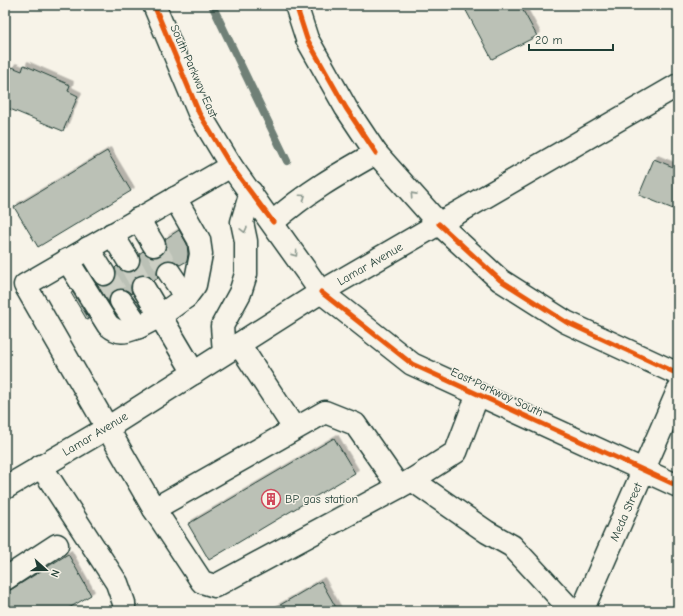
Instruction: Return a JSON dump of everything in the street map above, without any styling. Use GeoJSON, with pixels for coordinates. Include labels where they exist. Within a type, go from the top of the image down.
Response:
{"type":"FeatureCollection","features":[{"type":"Feature","properties":{"kind":"main road","name":"South Parkway East"},"geometry":{"type":"LineString","coordinates":[[154,5],[199,113],[231,166],[273,222],[321,292]]}},
{"type":"Feature","properties":{"kind":"main road"},"geometry":{"type":"LineString","coordinates":[[296,5],[307,39],[346,108],[376,153],[439,224],[500,280],[566,322],[678,374]]}},
{"type":"Feature","properties":{"kind":"main road","name":"Lamar Avenue"},"geometry":{"type":"LineString","coordinates":[[5,488],[106,428],[321,292],[678,85]]}},
{"type":"Feature","properties":{"kind":"main road"},"geometry":{"type":"LineString","coordinates":[[273,222],[297,201],[324,182],[376,153]]}},
{"type":"Feature","properties":{"kind":"main road"},"geometry":{"type":"LineString","coordinates":[[231,166],[25,285],[154,509],[202,582],[215,586],[406,484],[456,452],[478,394]]}},
{"type":"Feature","properties":{"kind":"main road"},"geometry":{"type":"LineString","coordinates":[[251,192],[242,222],[246,241],[246,274],[240,293],[222,326],[232,349],[294,428]]}},
{"type":"Feature","properties":{"kind":"main road"},"geometry":{"type":"LineString","coordinates":[[67,260],[108,325],[116,331],[126,332],[160,316],[186,297],[195,285],[201,254],[199,240],[175,198]]}},
{"type":"Feature","properties":{"kind":"main road"},"geometry":{"type":"LineString","coordinates":[[138,219],[154,245]]}},
{"type":"Feature","properties":{"kind":"main road"},"geometry":{"type":"LineString","coordinates":[[112,234],[128,260]]}},
{"type":"Feature","properties":{"kind":"main road"},"geometry":{"type":"LineString","coordinates":[[88,248],[104,274]]}},
{"type":"Feature","properties":{"kind":"main road"},"geometry":{"type":"LineString","coordinates":[[170,272],[186,297]]}},
{"type":"Feature","properties":{"kind":"main road"},"geometry":{"type":"LineString","coordinates":[[143,287],[194,373]]}},
{"type":"Feature","properties":{"kind":"main road","name":"East Parkway South"},"geometry":{"type":"LineString","coordinates":[[321,292],[412,364],[678,486]]}},
{"type":"Feature","properties":{"kind":"main road"},"geometry":{"type":"LineString","coordinates":[[121,301],[139,327]]}},
{"type":"Feature","properties":{"kind":"main road","name":"Meda Street"},"geometry":{"type":"LineString","coordinates":[[582,611],[678,391]]}},
{"type":"Feature","properties":{"kind":"main road"},"geometry":{"type":"LineString","coordinates":[[154,509],[324,412],[355,424],[406,484],[512,546],[572,611]]}},
{"type":"Feature","properties":{"kind":"main road"},"geometry":{"type":"LineString","coordinates":[[41,466],[117,583],[124,603],[124,611]]}},
{"type":"Feature","properties":{"kind":"main road"},"geometry":{"type":"LineString","coordinates":[[5,579],[57,546]]}},
{"type":"Feature","properties":{"kind":"building"},"geometry":{"type":"Polygon","coordinates":[[[463,5],[520,5],[537,36],[492,59],[463,5]]]}},
{"type":"Feature","properties":{"kind":"building"},"geometry":{"type":"Polygon","coordinates":[[[24,65],[70,85],[68,91],[78,96],[63,131],[5,107],[5,82],[12,67],[22,71],[24,65]]]}},
{"type":"Feature","properties":{"kind":"building"},"geometry":{"type":"Polygon","coordinates":[[[107,151],[131,191],[38,247],[14,207],[107,151]]]}},
{"type":"Feature","properties":{"kind":"building"},"geometry":{"type":"Polygon","coordinates":[[[654,159],[678,169],[678,211],[639,195],[654,159]]]}},
{"type":"Feature","properties":{"kind":"building"},"geometry":{"type":"Polygon","coordinates":[[[179,230],[187,244],[187,261],[180,265],[174,261],[162,261],[158,267],[158,278],[154,281],[149,276],[137,276],[132,281],[132,294],[120,289],[114,291],[110,296],[109,303],[97,284],[104,286],[111,284],[115,280],[115,268],[117,266],[122,271],[128,272],[135,270],[139,266],[139,254],[143,251],[148,256],[155,257],[161,255],[165,251],[165,239],[179,230]]]}},
{"type":"Feature","properties":{"kind":"building"},"geometry":{"type":"Polygon","coordinates":[[[73,292],[89,319],[87,320],[71,293],[73,292]]]}},
{"type":"Feature","properties":{"kind":"building","name":"BP gas station"},"geometry":{"type":"Polygon","coordinates":[[[334,438],[355,473],[209,560],[188,524],[334,438]]]}},
{"type":"Feature","properties":{"kind":"building"},"geometry":{"type":"Polygon","coordinates":[[[68,554],[91,595],[64,611],[5,611],[5,592],[68,554]]]}},
{"type":"Feature","properties":{"kind":"building"},"geometry":{"type":"Polygon","coordinates":[[[321,581],[338,611],[270,611],[321,581]]]}},
{"type":"Feature","properties":{"kind":"waterway"},"geometry":{"type":"LineString","coordinates":[[212,5],[287,161]]}},
{"type":"Feature","properties":{"kind":"tunnel"},"geometry":{"type":"LineString","coordinates":[[154,245],[169,272]]}},
{"type":"Feature","properties":{"kind":"tunnel"},"geometry":{"type":"LineString","coordinates":[[128,260],[143,287]]}},
{"type":"Feature","properties":{"kind":"tunnel"},"geometry":{"type":"LineString","coordinates":[[104,274],[121,301]]}},
{"type":"Feature","properties":{"kind":"cycle path"},"geometry":{"type":"LineString","coordinates":[[154,5],[199,113],[231,166],[273,222]]}},
{"type":"Feature","properties":{"kind":"cycle path"},"geometry":{"type":"LineString","coordinates":[[296,5],[307,39],[346,108],[376,153]]}},
{"type":"Feature","properties":{"kind":"cycle path"},"geometry":{"type":"LineString","coordinates":[[439,224],[500,280],[566,322],[678,374]]}},
{"type":"Feature","properties":{"kind":"cycle path"},"geometry":{"type":"LineString","coordinates":[[321,292],[412,364],[678,486]]}},
{"type":"Feature","properties":{"kind":"place","name":"BP gas station"},"geometry":{"type":"Point","coordinates":[271,499]}}]}
